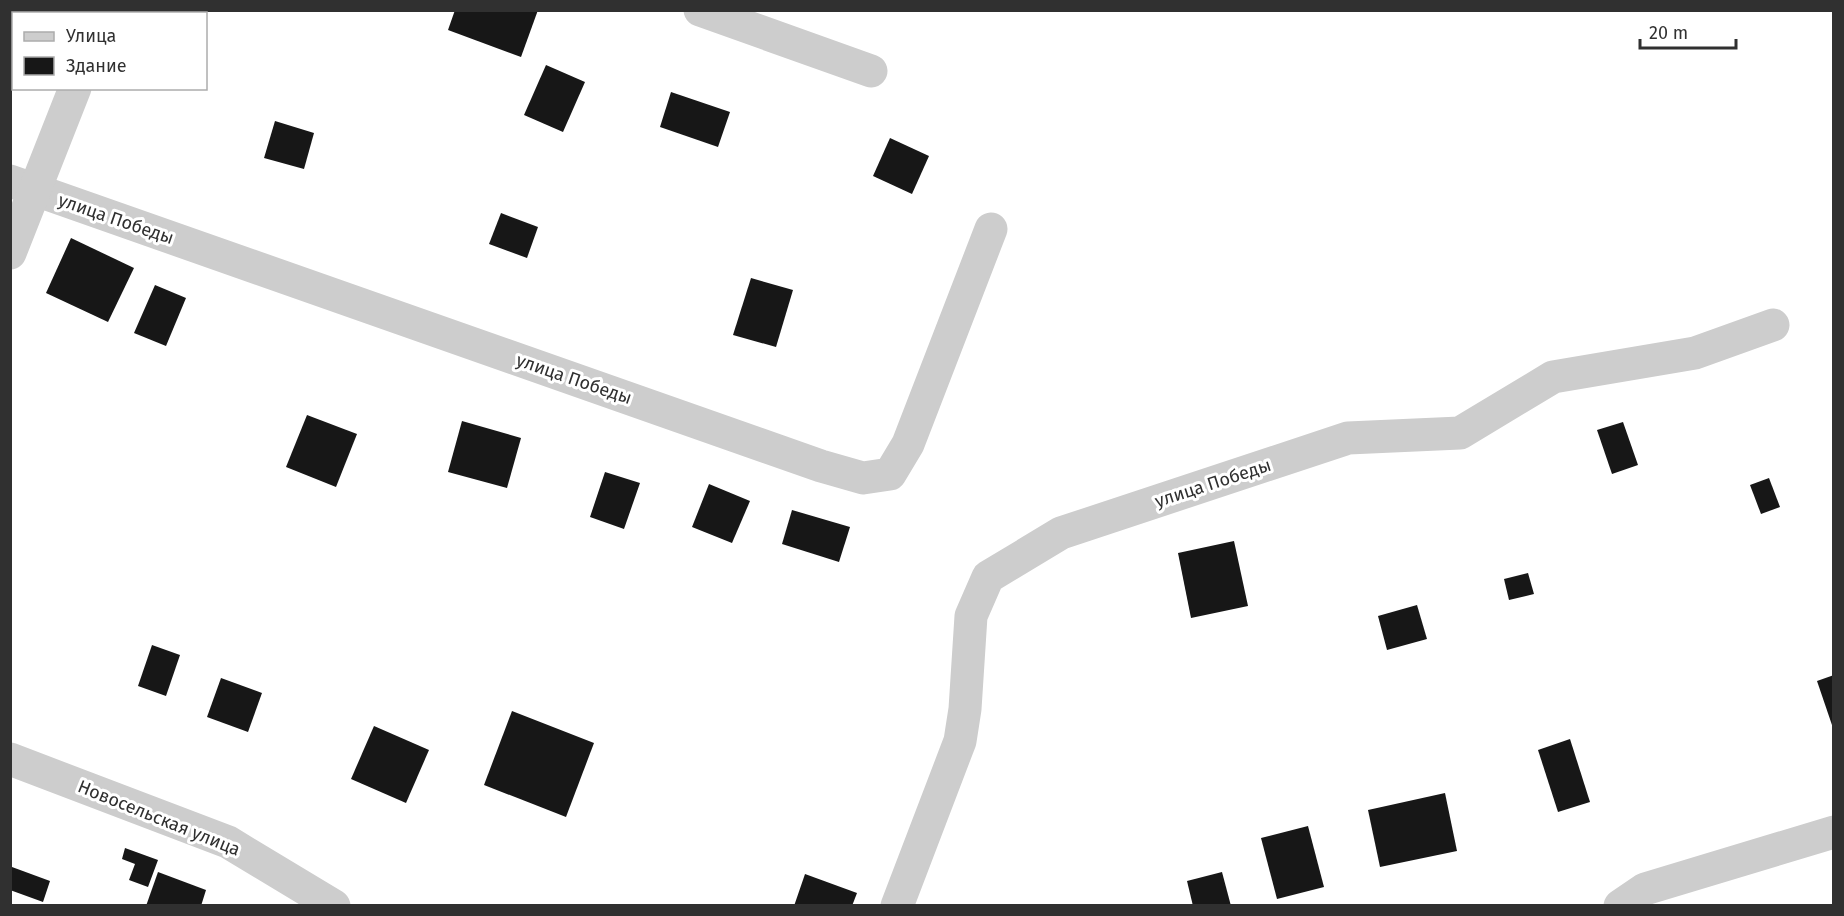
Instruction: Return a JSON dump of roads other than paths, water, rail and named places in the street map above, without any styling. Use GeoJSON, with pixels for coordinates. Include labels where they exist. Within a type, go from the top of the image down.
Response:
{"type":"FeatureCollection","features":[{"type":"Feature","properties":{"kind":"street"},"geometry":{"type":"LineString","coordinates":[[700,10],[871,71]]}},
{"type":"Feature","properties":{"kind":"street"},"geometry":{"type":"LineString","coordinates":[[10,253],[23,186],[74,90]]}},
{"type":"Feature","properties":{"kind":"street","name":"улица Победы"},"geometry":{"type":"LineString","coordinates":[[23,186],[821,466],[863,478],[890,474],[908,444],[991,229]]}},
{"type":"Feature","properties":{"kind":"street","name":"улица Победы"},"geometry":{"type":"LineString","coordinates":[[897,906],[960,741],[965,709],[971,616],[988,577],[1061,533],[1348,438],[1460,433],[1553,377],[1695,353],[1773,325]]}},
{"type":"Feature","properties":{"kind":"street","name":"Новосельская улица"},"geometry":{"type":"LineString","coordinates":[[10,759],[228,842],[334,906]]}},
{"type":"Feature","properties":{"kind":"street"},"geometry":{"type":"LineString","coordinates":[[1620,906],[1645,889],[1833,832]]}}]}
